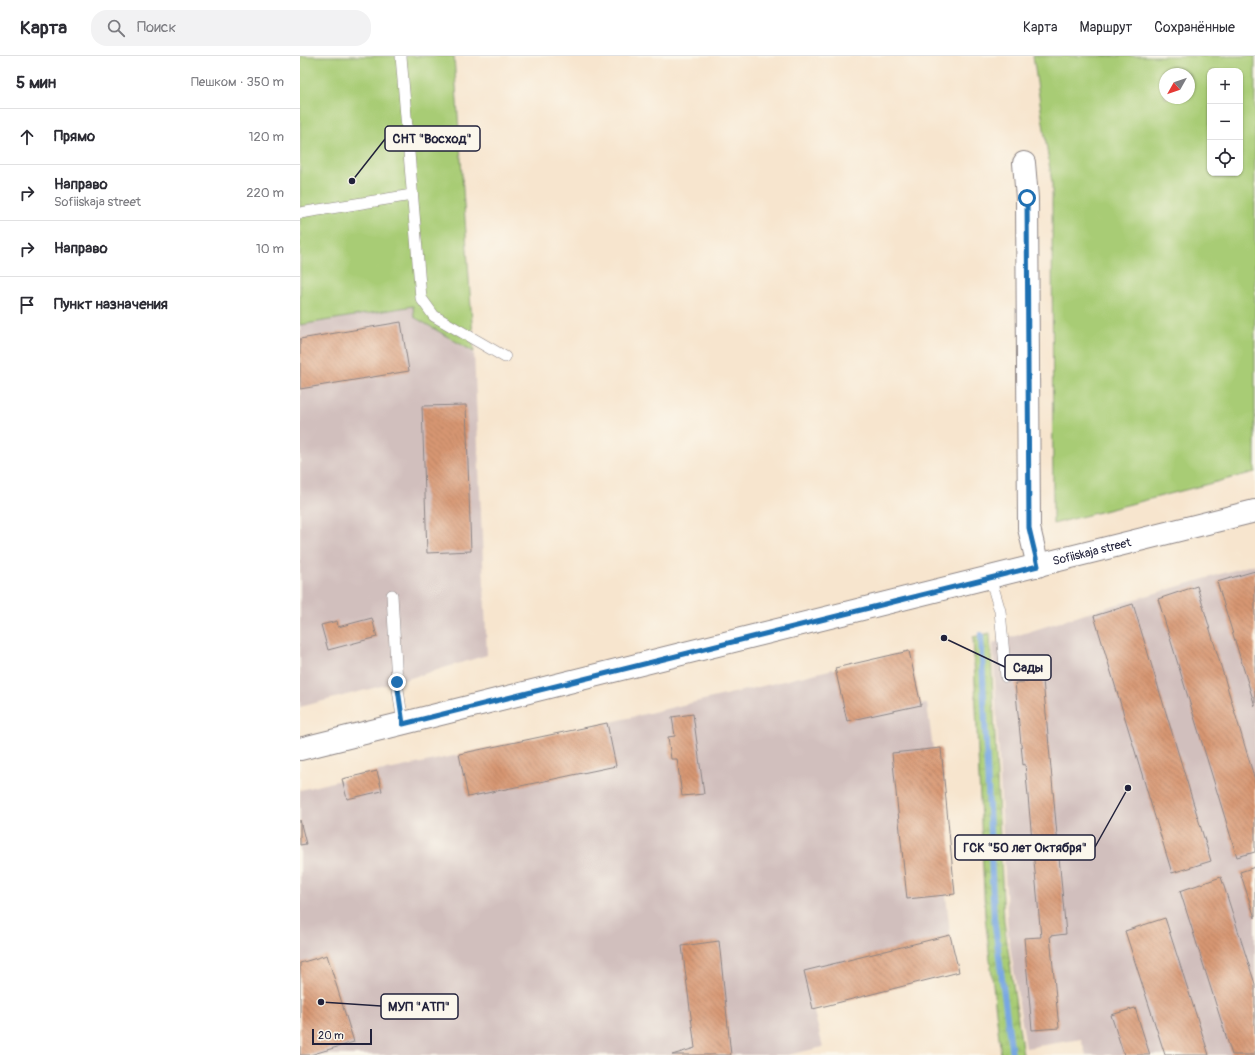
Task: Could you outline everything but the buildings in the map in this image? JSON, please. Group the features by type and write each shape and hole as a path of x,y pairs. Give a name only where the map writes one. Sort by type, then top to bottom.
{"main road":[{"path":"1024,163 1027,198 1029,528 1038,566"},
{"name":"Sofiiskaja street","path":"300,749 1255,511"}],"lane":[{"path":"401,56 421,298 434,316 506,356"},
{"path":"300,213 412,196"},
{"path":"990,578 1000,611 1006,677"},
{"path":"392,595 397,682 403,724"}],"shaded area":[{"path":"413,306 415,317 474,352 487,655 397,682 300,707 300,325"},
{"path":"1255,564 1255,1055 1086,1055 1081,1039 1026,1048 1008,933 993,643 1098,610"},
{"path":"909,651 921,704 927,704 933,749 941,748 955,894 946,895 950,935 959,972 813,1008 823,1047 788,1055 300,1055 300,790 377,771 393,769 607,723"}],"green space":[{"path":"300,56 454,56 474,352 414,317 413,306 300,325"},
{"path":"1033,56 1255,56 1255,472 1053,524 1052,183"},
{"path":"990,633 1004,921 1023,1055 1001,1055 985,916 973,637"}],"waterway":[{"path":"981,635 994,918 1012,1055"}],"place":[{"name":"СНТ \"Восход\"","path":"352,181"},
{"name":"Сады","path":"944,638"},
{"name":"ГСК \"50 лет Октября\"","path":"1128,788"},
{"name":"МУП \"АТП\"","path":"321,1002"}],"route":[{"path":"397,682 403,724 1038,566 1029,528 1027,198"}]}
